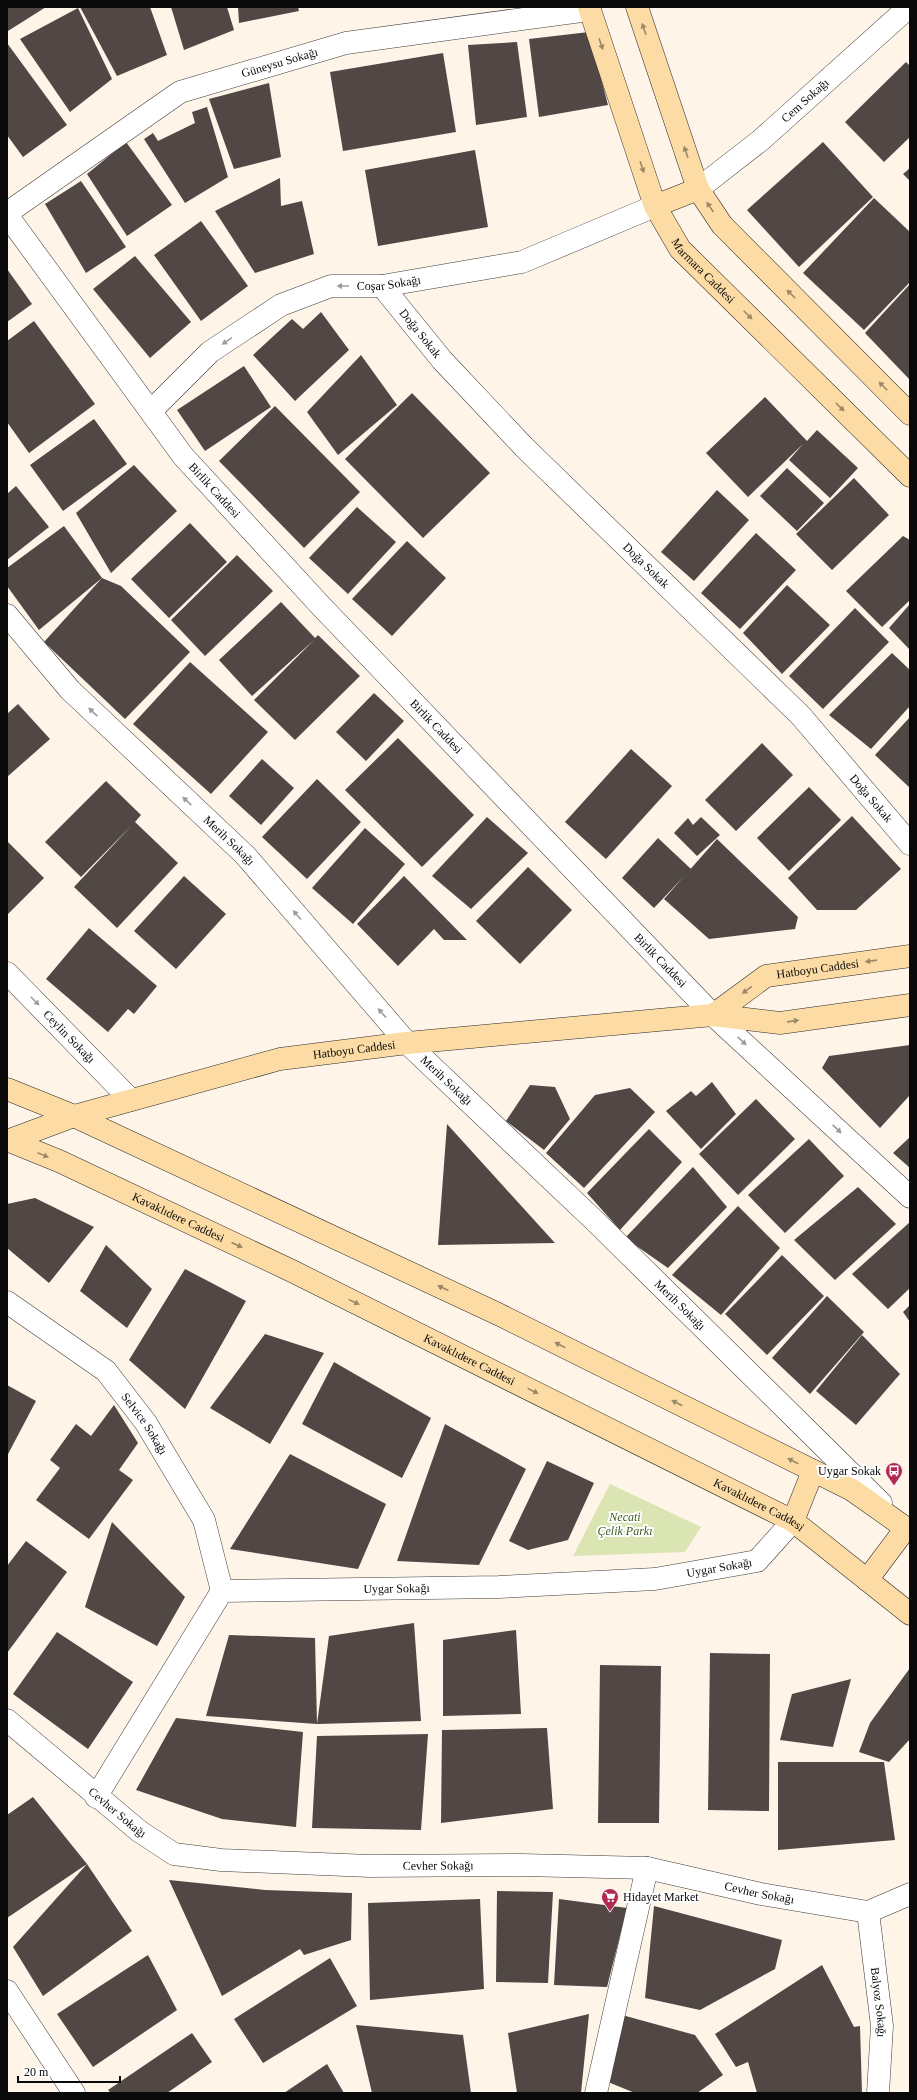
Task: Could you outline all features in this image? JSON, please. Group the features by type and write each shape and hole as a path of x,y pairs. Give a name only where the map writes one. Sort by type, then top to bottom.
{"street":[{"path":"637,7 698,189 722,225 910,414"},
{"name":"Cem Sokağı","path":"698,189 761,140 909,7"},
{"name":"Marmara Caddesi","path":"589,8 655,206 680,249 910,476"},
{"name":"Güneysu Sokağı","path":"7,214 180,92 346,43 589,8"},
{"path":"655,206 698,189"},
{"name":"Coşar Sokağı","path":"151,411 210,352 281,305 331,286 382,286 522,262 655,206"},
{"name":"Birlik Caddesi","path":"7,214 183,456 321,606 713,1015 910,1197"},
{"name":"Doğa Sokak","path":"382,286 442,360 524,447 801,716 910,844"},
{"name":"Merih Sokağı","path":"7,615 70,690 245,855 407,1043 596,1222 908,1530"},
{"name":"Hatboyu Caddesi","path":"713,1015 766,976 910,956"},
{"name":"Ceylin Sokağı","path":"7,973 131,1100"},
{"name":"Hatboyu Caddesi","path":"7,1140 74,1116 280,1059 407,1043 713,1015 780,1023 910,1005"},
{"path":"7,1088 74,1116 498,1314 852,1490 908,1530 867,1580"},
{"name":"Kavaklıdere Caddesi","path":"7,1140 59,1161 292,1271 793,1522 910,1614"},
{"name":"Selvice Sokağı","path":"7,1302 106,1371 146,1423 204,1520 222,1591"},
{"path":"793,1522 813,1471"},
{"name":"Uygar Sokağı","path":"222,1591 498,1588 655,1579 757,1561 793,1522"},
{"path":"96,1797 222,1591"},
{"name":"Cevher Sokağı","path":"7,1720 96,1797 139,1831 174,1854 221,1860 370,1866 522,1865 647,1868 761,1894 868,1912"},
{"path":"596,2093 647,1868"},
{"path":"868,1912 910,1894"},
{"name":"Balyoz Sokağı","path":"868,1912 882,2026 878,2093"},
{"path":"7,1991 74,2093"}],"green space":[{"name":"Necati Çelik Parkı","path":"610,1484 701,1527 685,1552 573,1556"}],"building":[{"path":"7,7 46,7 8,31"},
{"path":"80,7 150,7 167,55 117,76"},
{"path":"171,7 227,7 234,30 184,50"},
{"path":"238,7 298,7 299,11 239,23"},
{"path":"78,8 112,79 70,112 20,39"},
{"path":"589,32 608,105 539,117 529,39"},
{"path":"517,42 527,117 476,125 468,45"},
{"path":"7,43 67,125 23,157 7,135"},
{"path":"443,53 456,132 343,151 330,72"},
{"path":"906,62 910,66 910,137 884,162 845,122"},
{"path":"269,83 281,157 234,169 209,99"},
{"path":"207,107 228,177 185,203 144,139 153,133 158,141 195,123 192,112"},
{"path":"126,142 172,205 127,236 87,174"},
{"path":"823,142 873,197 799,267 747,210"},
{"path":"475,150 488,227 378,246 365,170"},
{"path":"910,168 910,181 903,174"},
{"path":"280,178 281,206 302,201 314,254 255,273 215,211"},
{"path":"81,181 126,247 86,273 45,204"},
{"path":"874,198 910,232 910,282 864,330 803,273"},
{"path":"201,221 248,286 201,321 154,255"},
{"path":"135,256 191,322 150,358 93,289"},
{"path":"7,269 32,304 7,322"},
{"path":"910,284 910,380 865,333"},
{"path":"321,312 349,350 295,401 253,355 292,319 303,329"},
{"path":"34,321 95,404 29,453 7,422 7,341"},
{"path":"361,355 397,405 338,455 307,412"},
{"path":"244,366 271,407 205,451 177,410"},
{"path":"412,393 490,473 423,538 345,459"},
{"path":"765,397 807,441 817,430 858,468 830,498 789,460 803,444 748,497 706,453"},
{"path":"275,406 360,492 304,548 219,461"},
{"path":"94,419 127,464 63,511 30,465"},
{"path":"134,465 177,511 111,573 76,513"},
{"path":"787,468 824,503 797,531 760,496"},
{"path":"854,478 889,515 832,570 796,534"},
{"path":"16,486 49,527 7,560 7,494"},
{"path":"717,490 749,520 694,581 661,552"},
{"path":"357,507 396,542 348,594 309,558"},
{"path":"190,523 227,562 169,618 131,579"},
{"path":"64,526 102,578 39,630 7,586 7,568"},
{"path":"756,533 796,570 740,629 701,593"},
{"path":"903,536 910,540 910,600 882,627 846,591"},
{"path":"407,541 446,578 392,636 352,599"},
{"path":"237,555 273,591 205,656 171,620"},
{"path":"102,578 121,586 190,652 125,719 44,642"},
{"path":"787,585 830,625 782,674 743,633"},
{"path":"281,602 315,638 318,635 360,676 295,740 254,700 314,640 252,696 219,660"},
{"path":"910,604 910,650 889,628"},
{"path":"855,608 889,642 823,709 789,676"},
{"path":"892,653 910,670 910,706 871,749 829,715"},
{"path":"190,662 268,732 211,794 133,724"},
{"path":"374,693 404,721 366,761 336,732"},
{"path":"18,704 50,739 7,777 7,714"},
{"path":"910,717 910,788 875,755"},
{"path":"398,738 474,815 422,867 345,790"},
{"path":"762,743 793,775 736,831 705,800"},
{"path":"631,749 672,786 606,859 565,822"},
{"path":"262,759 294,788 261,825 229,796"},
{"path":"317,779 361,822 307,879 262,837"},
{"path":"106,781 141,815 135,822 178,863 117,928 74,887 132,825 81,877 45,842"},
{"path":"809,787 841,820 789,871 757,838"},
{"path":"852,816 901,869 856,910 817,910 788,878"},
{"path":"487,817 528,853 471,909 432,876"},
{"path":"701,817 720,835 697,856 674,833 688,818 693,825"},
{"path":"365,828 405,864 353,924 312,888"},
{"path":"658,838 691,869 654,908 622,878"},
{"path":"717,839 798,917 795,929 709,939 664,899"},
{"path":"7,841 44,878 7,915"},
{"path":"528,867 572,910 520,964 476,921"},
{"path":"184,876 226,914 176,969 134,931"},
{"path":"404,876 467,940 444,940 434,929 398,966 357,924"},
{"path":"89,928 157,986 134,1014 128,1009 108,1032 46,979"},
{"path":"910,1045 910,1095 880,1128 822,1068 829,1056"},
{"path":"712,1082 736,1114 701,1149 666,1111 691,1091 696,1096"},
{"path":"530,1085 555,1087 570,1119 544,1150 506,1121"},
{"path":"630,1088 655,1112 584,1188 546,1153 595,1095"},
{"path":"756,1099 795,1139 738,1195 699,1154"},
{"path":"447,1124 555,1243 438,1245"},
{"path":"649,1129 682,1162 620,1230 587,1193"},
{"path":"910,1137 910,1168 893,1153"},
{"path":"809,1139 844,1176 785,1233 748,1195"},
{"path":"693,1167 727,1207 668,1268 625,1238"},
{"path":"858,1187 896,1224 835,1280 794,1240"},
{"path":"35,1198 94,1227 49,1283 7,1248 7,1204"},
{"path":"738,1206 780,1248 721,1315 672,1275"},
{"path":"910,1222 910,1288 888,1309 852,1274"},
{"path":"106,1245 152,1289 127,1328 80,1291"},
{"path":"782,1255 824,1296 767,1355 725,1314"},
{"path":"185,1269 246,1301 185,1409 129,1360"},
{"path":"827,1296 864,1332 810,1394 772,1358"},
{"path":"910,1305 910,1322 903,1312"},
{"path":"265,1334 324,1353 270,1444 210,1408"},
{"path":"862,1335 900,1374 856,1425 816,1391"},
{"path":"334,1362 431,1418 402,1478 302,1424"},
{"path":"7,1385 36,1401 7,1456"},
{"path":"114,1405 138,1443 119,1470 133,1480 89,1539 36,1500 60,1468 50,1460 76,1424 91,1436"},
{"path":"445,1424 526,1469 479,1565 397,1561"},
{"path":"290,1454 386,1504 358,1569 230,1549"},
{"path":"547,1461 594,1483 568,1540 528,1550 509,1541"},
{"path":"112,1522 185,1597 157,1646 85,1607"},
{"path":"26,1541 67,1572 7,1653 7,1566"},
{"path":"414,1623 421,1721 317,1724 329,1636"},
{"path":"516,1630 521,1714 443,1716 443,1640"},
{"path":"57,1632 133,1682 88,1749 13,1694"},
{"path":"229,1635 315,1638 317,1724 206,1716"},
{"path":"710,1653 770,1654 769,1811 708,1810"},
{"path":"600,1665 661,1666 659,1823 598,1823"},
{"path":"910,1668 910,1739 889,1762 859,1752 870,1723"},
{"path":"851,1679 833,1747 780,1740 792,1694"},
{"path":"176,1718 303,1732 296,1827 222,1819 136,1790"},
{"path":"547,1728 553,1809 441,1823 442,1730"},
{"path":"428,1734 421,1830 312,1828 317,1736"},
{"path":"778,1762 884,1762 895,1840 778,1850"},
{"path":"33,1797 87,1864 7,1918 7,1815"},
{"path":"87,1864 132,1931 43,1996 13,1947"},
{"path":"169,1880 265,1890 352,1893 351,1940 304,1955 300,1949 222,1996"},
{"path":"497,1891 553,1892 548,1983 496,1982"},
{"path":"480,1899 484,1989 370,2000 368,1903"},
{"path":"559,1899 627,1908 607,1987 554,1985"},
{"path":"654,1906 782,1940 775,1969 700,2010 645,1998"},
{"path":"148,1955 177,2010 93,2067 57,2014"},
{"path":"330,1958 357,2006 263,2063 234,2019"},
{"path":"822,1965 854,2027 860,2026 862,2093 757,2093 748,2062 736,2067 715,2034"},
{"path":"589,2014 581,2093 517,2093 508,2033"},
{"path":"622,2015 695,2035 723,2075 697,2093 635,2093 608,2082"},
{"path":"356,2025 463,2035 471,2093 372,2093"},
{"path":"192,2033 212,2062 167,2093 111,2093 108,2090"},
{"path":"327,2064 344,2093 284,2093"}],"place":[{"name":"Uygar Sokak","path":"894,1486"},
{"name":"Hidayet Market","path":"610,1912"}]}
